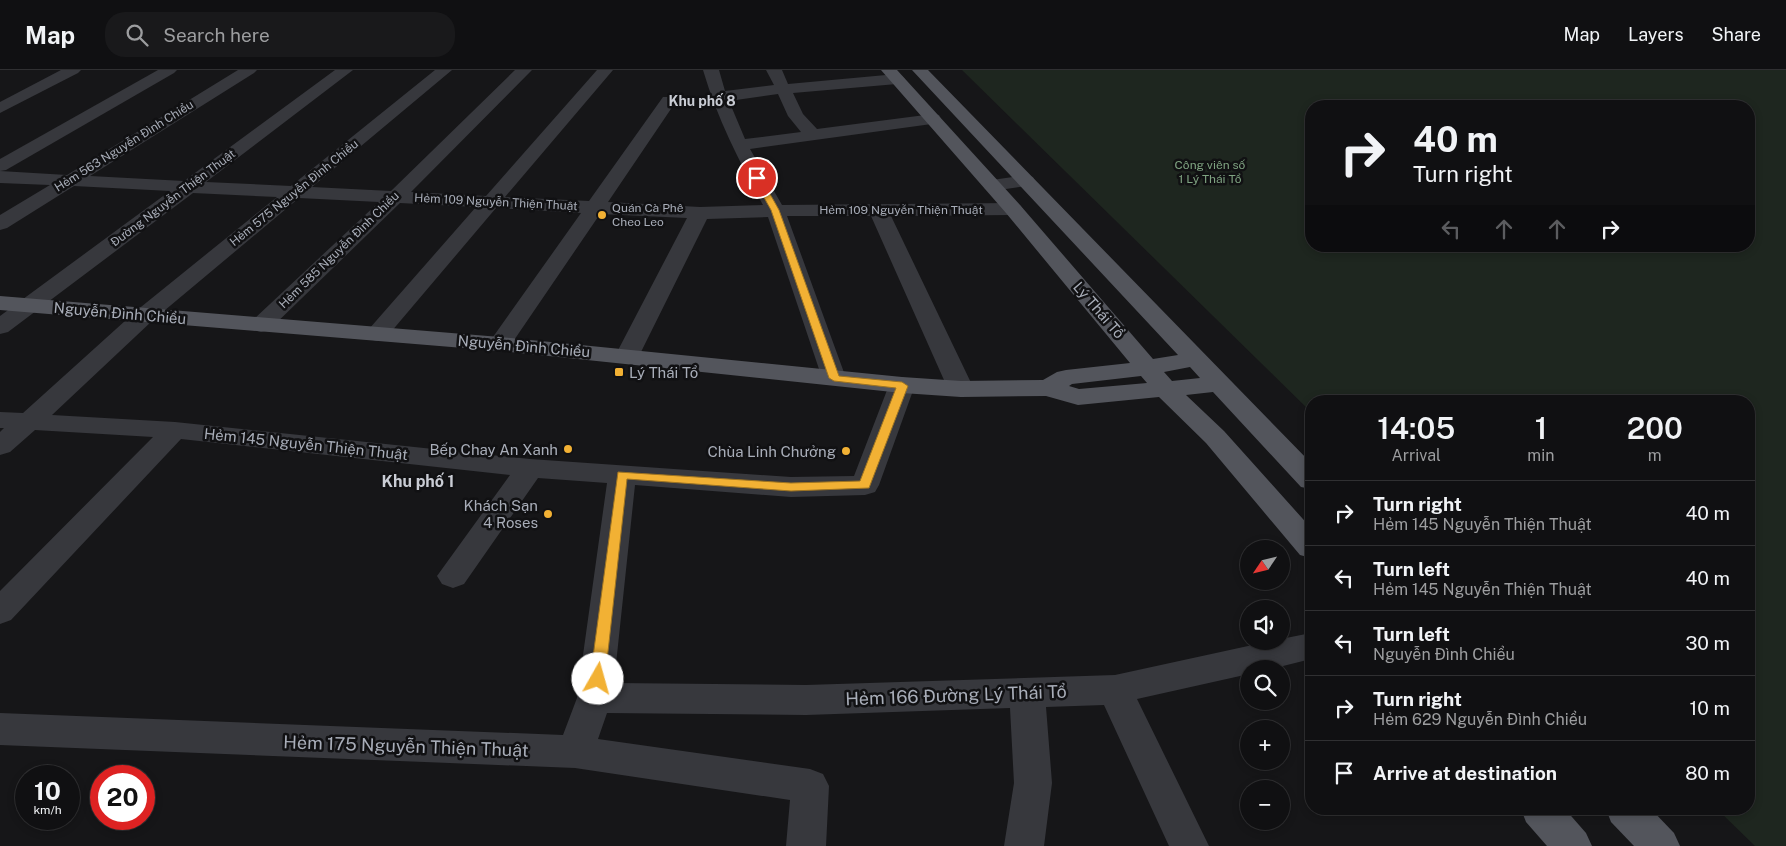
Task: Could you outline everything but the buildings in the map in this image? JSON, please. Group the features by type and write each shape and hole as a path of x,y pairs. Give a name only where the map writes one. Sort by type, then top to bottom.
{"main road":[{"path":"920,70 1305,474"},
{"name":"Lý Thái Tổ","path":"893,75 1013,209 1166,390 1215,437 1305,540"},
{"name":"Nguyễn Đình Chiểu","path":"0,303 500,344 902,386 961,389 1048,388 1078,396 1219,384"},
{"name":"Nguyễn Đình Chiểu","path":"1048,388 1066,377 1119,372 1196,359"},
{"path":"1545,815 1572,846"},
{"path":"1631,815 1660,846"}],"street":[{"path":"0,108 73,70"},
{"path":"0,166 169,70"},
{"name":"Hẻm 563 Nguyễn Ðình Chiểu","path":"0,224 249,70"},
{"name":"Đường Nguyễn Thiện Thuật","path":"0,327 345,70"},
{"name":"Hẻm 575 Nguyễn Ðình Chiểu","path":"0,446 30,421 144,316 444,70"},
{"name":"Hẻm 585 Nguyễn Ðình Chiểu","path":"261,325 395,198 524,70"},
{"path":"377,334 605,70"},
{"path":"711,70 720,98 740,145 775,210 834,378"},
{"path":"774,70 796,116 814,136"},
{"path":"720,98 893,75"},
{"path":"500,344 597,207 669,100"},
{"path":"740,145 933,119"},
{"name":"Hẻm 109 Nguyễn Thiện Thuật","path":"0,177 597,207 700,214 775,210 938,211 1013,209"},
{"path":"992,186 1026,181"},
{"path":"878,210 961,389"},
{"path":"627,356 700,214"},
{"name":"Hẻm 145 Nguyễn Thiện Thuật","path":"0,420 175,430 530,468 791,487 865,485 902,386"},
{"path":"0,611 175,430"},
{"path":"454,576 530,468"},
{"path":"575,752 595,698 622,474"},
{"name":"Hẻm 166 Đường Lý Thái Tổ","path":"595,698 806,700 1115,690 1305,647"},
{"path":"1115,690 1189,846"},
{"path":"1024,846 1033,783 1027,692"},
{"name":"Hẻm 175 Nguyễn Thiện Thuật","path":"0,729 575,752 810,786 806,846"}],"green space":[{"name":"Công viên số 1 Lý Thái Tổ","path":"962,70 1786,70 1786,846 1755,846 1723,815 1755,815 1755,395 1305,395 1305,406"}],"place":[{"name":"Quán Cà Phê Cheo Leo","path":"602,215"},
{"name":"Lý Thái Tổ","path":"619,372"},
{"name":"Bếp Chay An Xanh","path":"568,449"},
{"name":"Chùa Linh Chưởng","path":"846,451"},
{"name":"Khách Sạn 4 Roses","path":"548,514"}],"district":[{"name":"Khu phố 8","path":"702,101"},
{"name":"Khu phố 1","path":"418,481"}],"route":[{"path":"598,679 622,474 791,487 865,485 902,386 834,378 775,210 757,178"}]}
